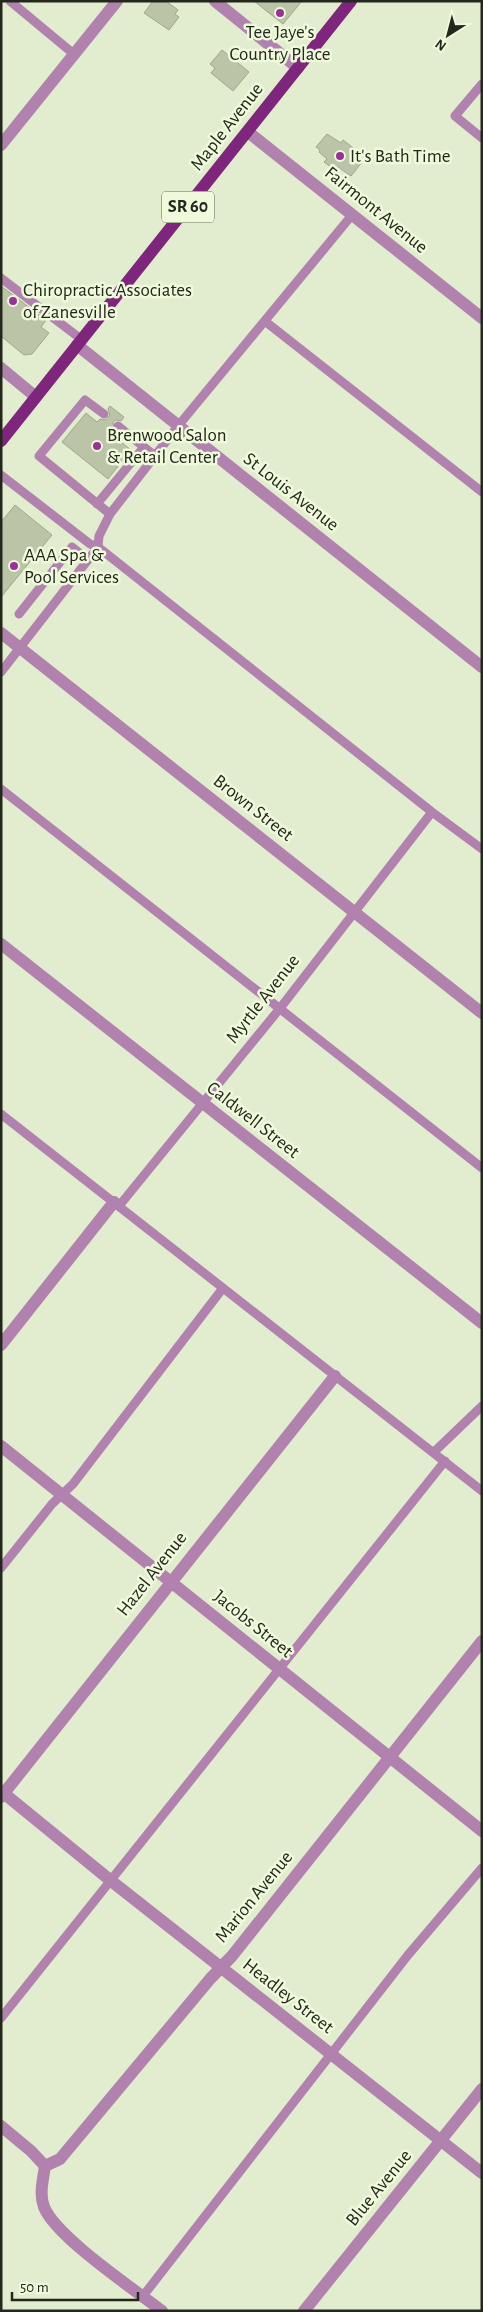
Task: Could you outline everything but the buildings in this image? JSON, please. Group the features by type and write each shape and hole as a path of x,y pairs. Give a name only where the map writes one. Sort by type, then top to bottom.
{"main road":[{"name":"Maple Avenue","path":"1,440 351,1"}],"street":[{"path":"1,145 117,1"},
{"path":"219,2 298,68"},
{"name":"Fairmont Avenue","path":"248,132 482,318"},
{"name":"St Louis Avenue","path":"79,342 178,426 482,667"},
{"path":"1,368 36,397"},
{"name":"Brown Street","path":"1,633 482,1013"},
{"name":"Caldwell Street","path":"1,944 482,1323"},
{"name":"Myrtle Avenue","path":"1,1345 116,1204"},
{"name":"Hazel Avenue","path":"2,1794 335,1376"},
{"name":"Jacobs Street","path":"1,1446 482,1831"},
{"name":"Marion Avenue","path":"44,2166 60,2159 220,1967 232,1956 391,1758 482,1640"},
{"name":"Headley Street","path":"2,1794 220,1967 442,2139 482,2173"},
{"name":"Blue Avenue","path":"304,2311 482,2089"},
{"path":"1,2126 25,2146 44,2166 41,2194 43,2206 50,2219 64,2234 162,2311"}],"lane":[{"path":"10,1 75,55"},
{"path":"482,84 455,116 482,138"},
{"path":"1,672 98,547 99,536 110,514 178,426 266,322 352,215"},
{"path":"1,278 79,342"},
{"path":"266,322 482,492"},
{"path":"104,414 85,400 39,456 110,514"},
{"path":"118,426 155,456"},
{"path":"97,504 144,447"},
{"path":"1,475 90,544 98,547 432,812 482,848"},
{"path":"20,614 72,547 88,560"},
{"path":"1,789 281,1007 482,1168"},
{"name":"Myrtle Avenue","path":"116,1204 202,1104 281,1007 432,812"},
{"path":"2,1116 482,1491"},
{"path":"1,1568 62,1494 73,1484 223,1288"},
{"path":"434,1452 482,1406"},
{"path":"1,2018 445,1462"},
{"path":"142,2296 408,1955 482,1868"}],"place":[{"name":"Tee Jaye's Country Place","path":"280,13"},
{"name":"It's Bath Time","path":"340,156"},
{"name":"Chiropractic Associates of Zanesville","path":"13,301"},
{"name":"Brenwood Salon & Retail Center","path":"97,446"},
{"name":"AAA Spa & Pool Services","path":"14,566"}]}
